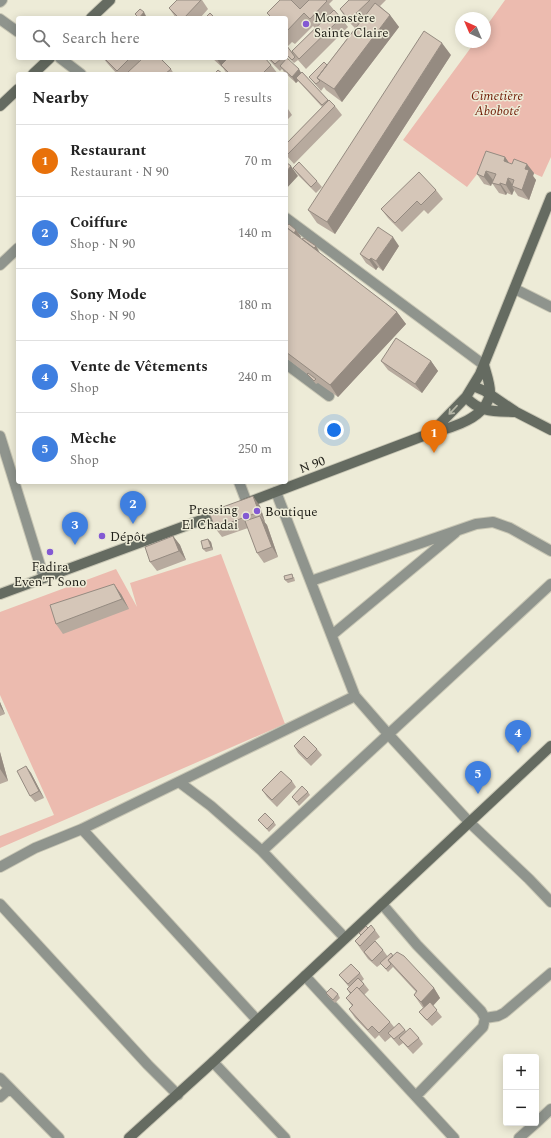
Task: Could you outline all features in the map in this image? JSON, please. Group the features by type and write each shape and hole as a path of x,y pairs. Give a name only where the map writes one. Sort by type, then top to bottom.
{"street":[{"path":"93,16 110,0"},
{"path":"0,19 16,31"},
{"path":"35,72 48,60"},
{"path":"63,60 78,72"},
{"path":"0,106 16,90"},
{"name":"N 90","path":"431,433 466,397 484,365 551,198"},
{"path":"288,219 484,365 490,387 490,394"},
{"path":"0,265 16,250"},
{"path":"515,289 551,307"},
{"path":"288,365 329,396"},
{"path":"473,386 481,388 516,412 551,430"},
{"name":"N 90","path":"0,594 431,433 462,423 473,417 481,409 487,402 490,394"},
{"path":"466,397 471,403 481,409 516,412"},
{"path":"0,436 14,462"},
{"path":"20,484 44,578"},
{"path":"240,484 247,503"},
{"path":"276,492 355,696 470,823 551,902"},
{"path":"311,581 476,524 493,522 510,528 551,552"},
{"path":"332,635 460,529"},
{"path":"262,851 551,584"},
{"path":"0,867 35,848 82,829 355,696"},
{"path":"129,1138 178,1095 551,746"},
{"path":"179,782 211,806 262,851 345,938"},
{"path":"82,829 257,1020"},
{"path":"0,904 148,1065 178,1095"},
{"path":"382,904 417,945 481,1011 485,1018 484,1027 416,1096"},
{"path":"485,1018 498,1016 504,1013 551,973"},
{"path":"305,976 454,1138"},
{"path":"213,1062 285,1138"},
{"path":"0,1078 59,1138"},
{"path":"0,1097 10,1088"},
{"path":"539,1120 551,1109"},
{"path":"519,1138 533,1126"}],"green space":[{"name":"Cimetière Aboboté","path":"505,0 551,0 551,157 542,177 492,155 467,187 403,140 471,48 491,48 491,20"},
{"path":"221,554 285,724 0,848 0,836 54,815 0,695 0,612 116,569 137,607 130,583"}],"building":[{"path":"177,0 201,0 186,16 177,16 169,8"},
{"path":"280,0 291,0 300,9 309,0 327,1 310,19 304,13 288,30 288,16 270,16 267,13"},
{"path":"349,0 370,0 349,20 340,9"},
{"path":"375,3 390,15 334,89 317,78"},
{"path":"140,9 144,12 141,16 137,16 135,14"},
{"path":"334,10 341,18 299,59 292,51"},
{"path":"424,31 442,43 327,222 308,210"},
{"path":"288,47 295,57 292,60 288,56"},
{"path":"288,59 299,69 292,77 280,66"},
{"path":"106,60 128,60 117,71"},
{"path":"141,60 162,60 171,69 167,72 128,72"},
{"path":"226,60 267,60 271,65 264,72 228,72 221,65"},
{"path":"271,60 280,60 275,64"},
{"path":"324,62 327,65 317,78 320,81 316,84 309,77"},
{"path":"302,72 328,100 322,105 296,78"},
{"path":"329,100 335,106 288,154 288,142"},
{"path":"486,151 505,157 504,161 512,164 514,159 527,164 525,169 529,170 522,190 512,186 514,180 508,178 506,185 500,183 500,185 492,183 496,174 486,171 484,177 477,174"},
{"path":"299,162 317,181 311,187 293,168"},
{"path":"419,172 436,190 421,205 417,201 395,223 381,209"},
{"path":"289,224 296,230 294,233 288,228"},
{"path":"378,227 393,237 376,261 371,258 369,260 360,254"},
{"path":"288,229 397,312 330,385 288,354"},
{"path":"304,238 316,246 314,248 302,239"},
{"path":"396,338 431,361 415,384 381,361"},
{"path":"308,373 316,379 314,381 307,374"},
{"path":"253,496 259,512 215,528 209,512"},
{"path":"260,516 272,547 257,553 245,521"},
{"path":"173,536 179,551 150,562 145,547"},
{"path":"208,539 211,547 203,549 201,541"},
{"path":"292,574 293,578 285,580 284,576"},
{"path":"114,584 122,599 56,624 50,605"},
{"path":"304,736 317,749 307,759 294,746"},
{"path":"26,766 39,791 30,796 17,771"},
{"path":"281,771 292,781 272,800 262,790"},
{"path":"302,786 308,792 297,802 292,797"},
{"path":"265,813 274,822 267,829 258,820"},
{"path":"371,925 375,930 360,946 355,941"},
{"path":"366,926 368,928 361,935 359,933"},
{"path":"375,941 383,950 372,961 364,952"},
{"path":"397,952 404,956 434,988 421,1002 414,995 417,991 388,960"},
{"path":"391,953 393,956 388,960 391,964 386,969 380,963"},
{"path":"351,964 360,973 348,984 339,975"},
{"path":"358,978 364,984 359,989 357,987 351,993 347,989"},
{"path":"357,987 390,1022 379,1033 372,1026 368,1030 349,1009 353,1005 346,998"},
{"path":"331,988 338,994 333,1000 326,993"},
{"path":"430,1002 437,1010 427,1020 419,1012"},
{"path":"399,1023 405,1030 394,1039 388,1033"},
{"path":"410,1028 419,1038 408,1047 399,1038"}],"place":[{"name":"Monastère Sainte Claire","path":"306,24"},
{"name":"Restaurant","path":"434,453"},
{"name":"Boutique","path":"257,511"},
{"name":"Pressing El Chadai","path":"246,516"},
{"name":"Coiffure","path":"133,524"},
{"name":"Dépôt","path":"102,536"},
{"name":"Sony Mode","path":"75,545"},
{"name":"Fadira Even'T Sono","path":"50,552"},
{"name":"Vente de Vêtements","path":"518,753"},
{"name":"Mèche","path":"478,794"}]}
